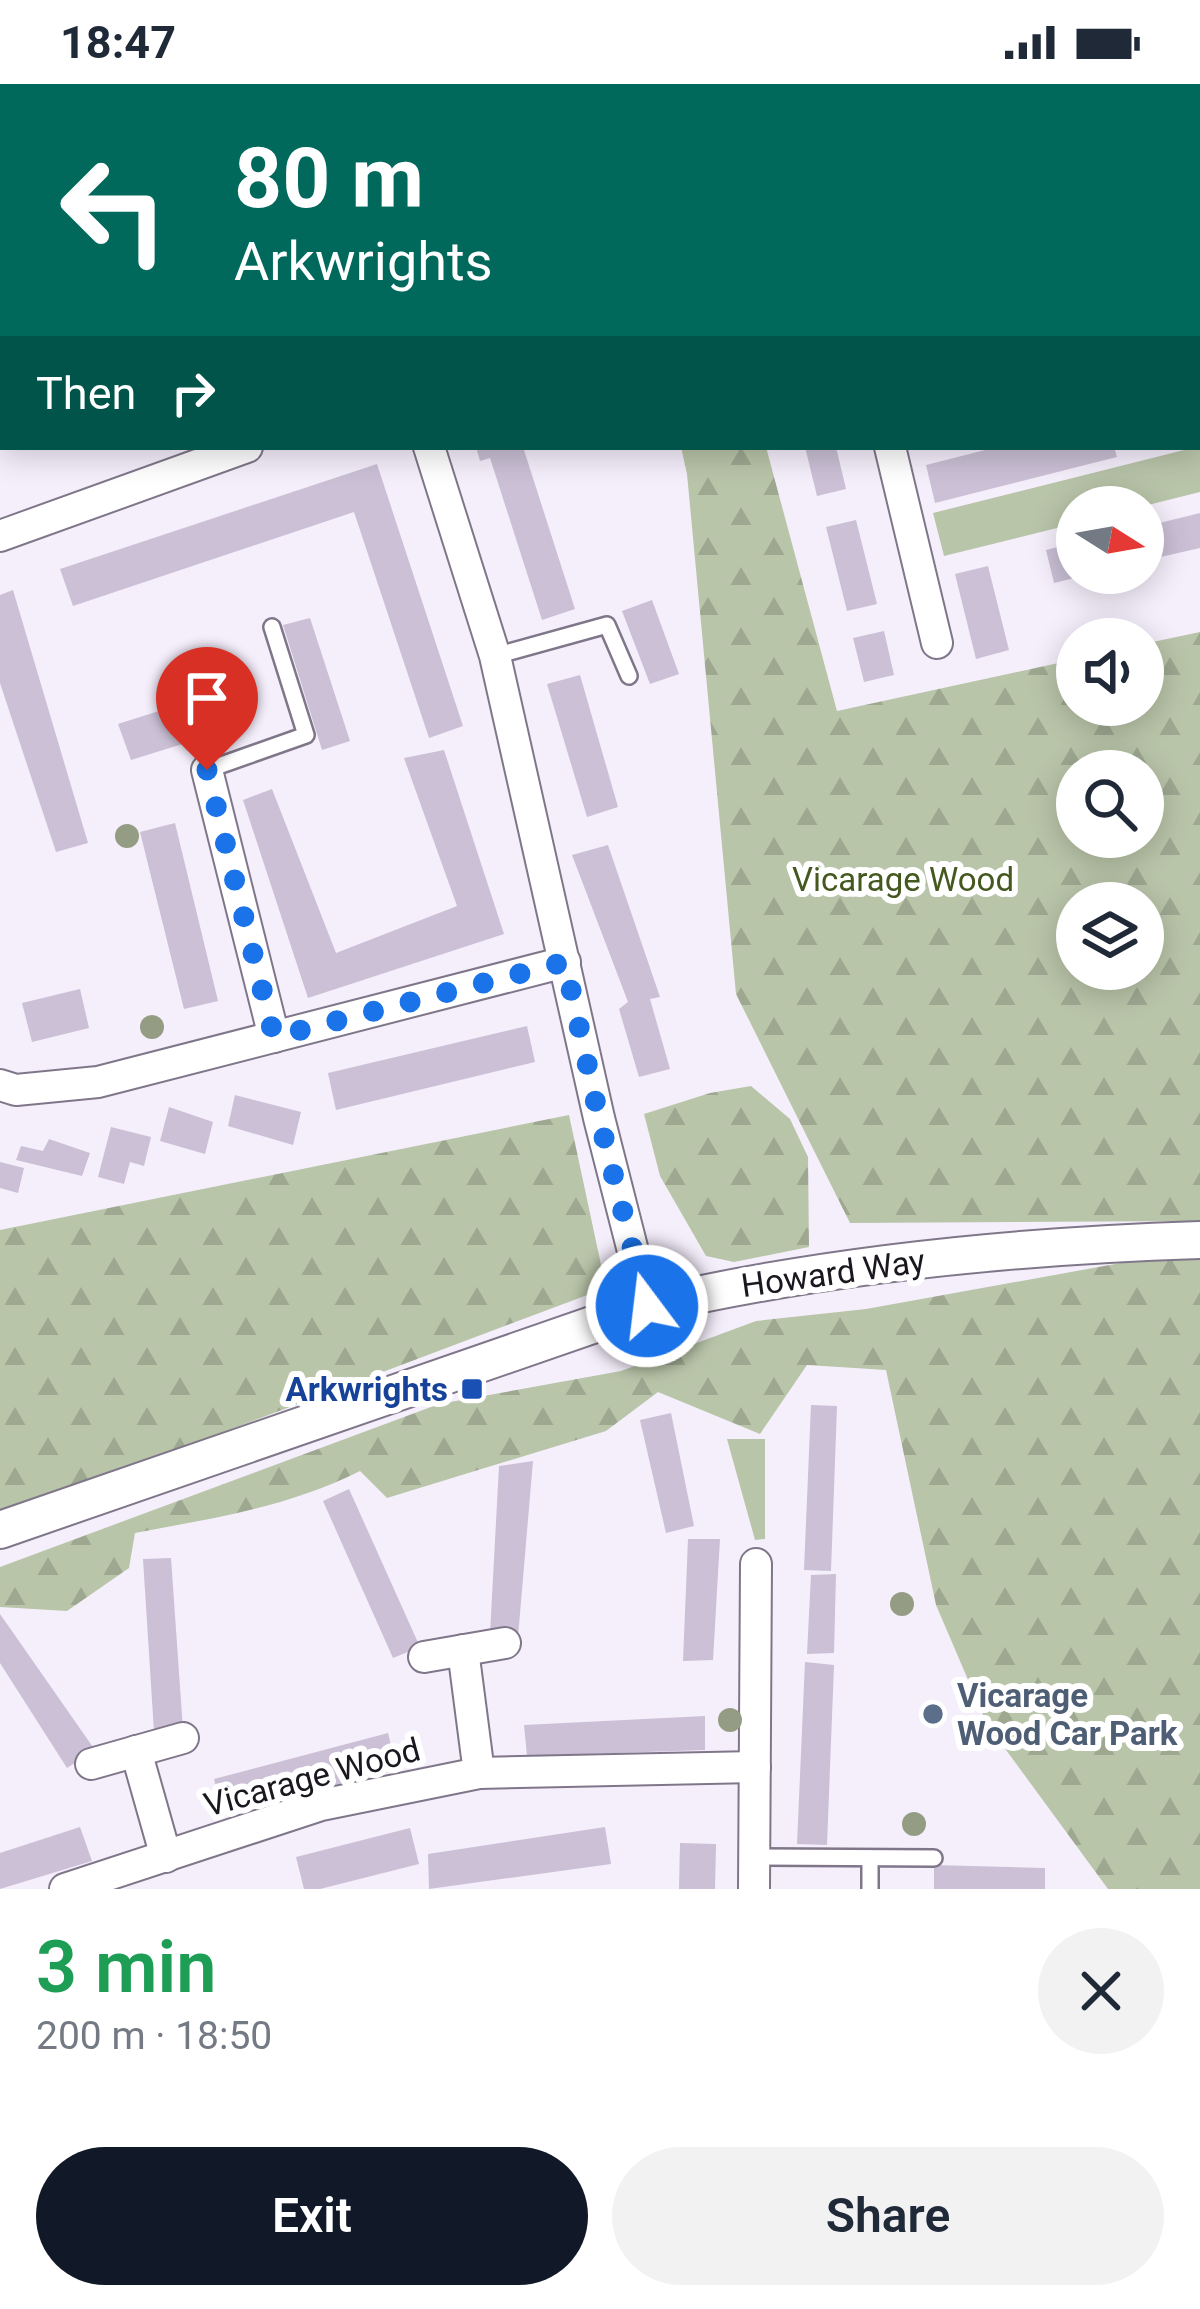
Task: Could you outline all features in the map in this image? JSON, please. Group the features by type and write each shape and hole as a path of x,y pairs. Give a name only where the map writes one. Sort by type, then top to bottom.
{"street":[{"path":"1200,324 1200,335"},
{"path":"0,536 195,455 228,450"},
{"path":"430,450 495,656 599,1118 647,1306"},
{"path":"891,450 937,643"},
{"path":"207,770 274,1037"},
{"path":"0,1085 16,1090 98,1082 565,962"},
{"name":"Howard Way","path":"0,1530 647,1306 715,1290 879,1264 1090,1244 1200,1240"},
{"path":"754,1889 755,1564"},
{"path":"424,1657 505,1643"},
{"path":"464,1650 478,1773"},
{"path":"91,1764 183,1738"},
{"path":"136,1751 166,1857"},
{"name":"Vicarage Wood","path":"65,1889 321,1805 478,1773 754,1767"}],"lane":[{"path":"495,656 607,625 629,676"},
{"path":"207,770 306,735 272,628"},
{"path":"754,1857 934,1858"},
{"path":"870,1858 870,1889"}],"green space":[{"name":"Vicarage Wood","path":"682,450 767,450 837,711 1056,664 1056,726 1164,726 1164,640 1200,632 1200,1221 850,1223 736,994"},
{"path":"1184,450 1200,450 1200,492 1164,501 1164,486 1056,486 1056,528 944,556 933,513"},
{"path":"751,1086 790,1119 808,1157 809,1247 734,1262 706,1256 660,1176 644,1114 710,1093"},
{"path":"569,1115 606,1288 0,1516 0,1230"},
{"path":"1176,1253 1200,1253 1200,1889 1108,1889 987,1724 936,1605 886,1370 807,1365 760,1434 658,1392 606,1431 387,1498 360,1471 278,1502 135,1533 129,1568 67,1611 0,1607 0,1567 439,1404 621,1371 756,1321 866,1309"},
{"path":"727,1439 765,1439 765,1539 755,1540"}],"building":[{"path":"477,450 524,450 575,609 542,620 490,458 480,461"},
{"path":"806,450 837,450 846,489 817,496"},
{"path":"985,450 1115,450 1117,457 935,503 926,465"},
{"path":"377,464 463,726 429,738 354,512 73,606 60,569"},
{"path":"1200,513 1200,548 1164,556 1164,522"},
{"path":"856,520 877,604 847,611 826,527"},
{"path":"1056,547 1056,583 1054,583 1046,550"},
{"path":"988,566 1009,650 976,659 955,574"},
{"path":"13,590 88,843 56,852 0,683 0,595"},
{"path":"652,600 679,674 650,684 622,611"},
{"path":"310,618 350,741 322,750 283,625"},
{"path":"884,631 894,675 864,682 853,638"},
{"path":"580,675 618,807 587,817 547,684"},
{"path":"225,690 237,727 131,760 118,724"},
{"path":"444,750 504,934 308,998 243,800 272,789 336,953 457,906 404,758"},
{"path":"175,823 218,1001 184,1009 140,832"},
{"path":"608,845 660,997 650,999 670,1069 639,1077 619,1009 628,1002 572,855"},
{"path":"80,989 89,1028 32,1042 22,1003"},
{"path":"527,1026 535,1062 336,1110 328,1073"},
{"path":"235,1095 301,1112 293,1145 228,1126"},
{"path":"169,1107 213,1122 205,1154 160,1141"},
{"path":"111,1127 151,1137 144,1166 130,1162 124,1184 98,1177"},
{"path":"49,1139 90,1153 82,1176 16,1160 21,1146 43,1151"},
{"path":"0,1162 24,1168 18,1193 0,1188"},
{"path":"811,1405 837,1406 831,1571 804,1570"},
{"path":"671,1413 694,1526 666,1533 640,1420"},
{"path":"533,1461 518,1637 490,1634 499,1466"},
{"path":"349,1489 420,1647 393,1658 323,1501"},
{"path":"688,1539 720,1539 713,1660 683,1661"},
{"path":"171,1558 183,1730 154,1732 143,1559"},
{"path":"836,1574 834,1653 807,1654 811,1575"},
{"path":"0,1614 95,1750 67,1768 0,1663"},
{"path":"805,1662 834,1665 827,1845 797,1844"},
{"path":"705,1716 705,1750 527,1756 524,1725"},
{"path":"388,1733 397,1770 222,1812 214,1779"},
{"path":"80,1827 92,1861 0,1889 0,1853"},
{"path":"605,1827 611,1864 429,1889 428,1854"},
{"path":"410,1828 419,1864 304,1889 296,1857"},
{"path":"680,1843 716,1844 715,1889 679,1889"},
{"path":"934,1865 1045,1868 1045,1889 934,1889"}],"place":[{"name":"Arkwrights","path":"472,1389"},
{"name":"Vicarage Wood Car Park","path":"933,1714"}],"route":[{"path":"207,770 274,1037 565,962 647,1306"}]}
